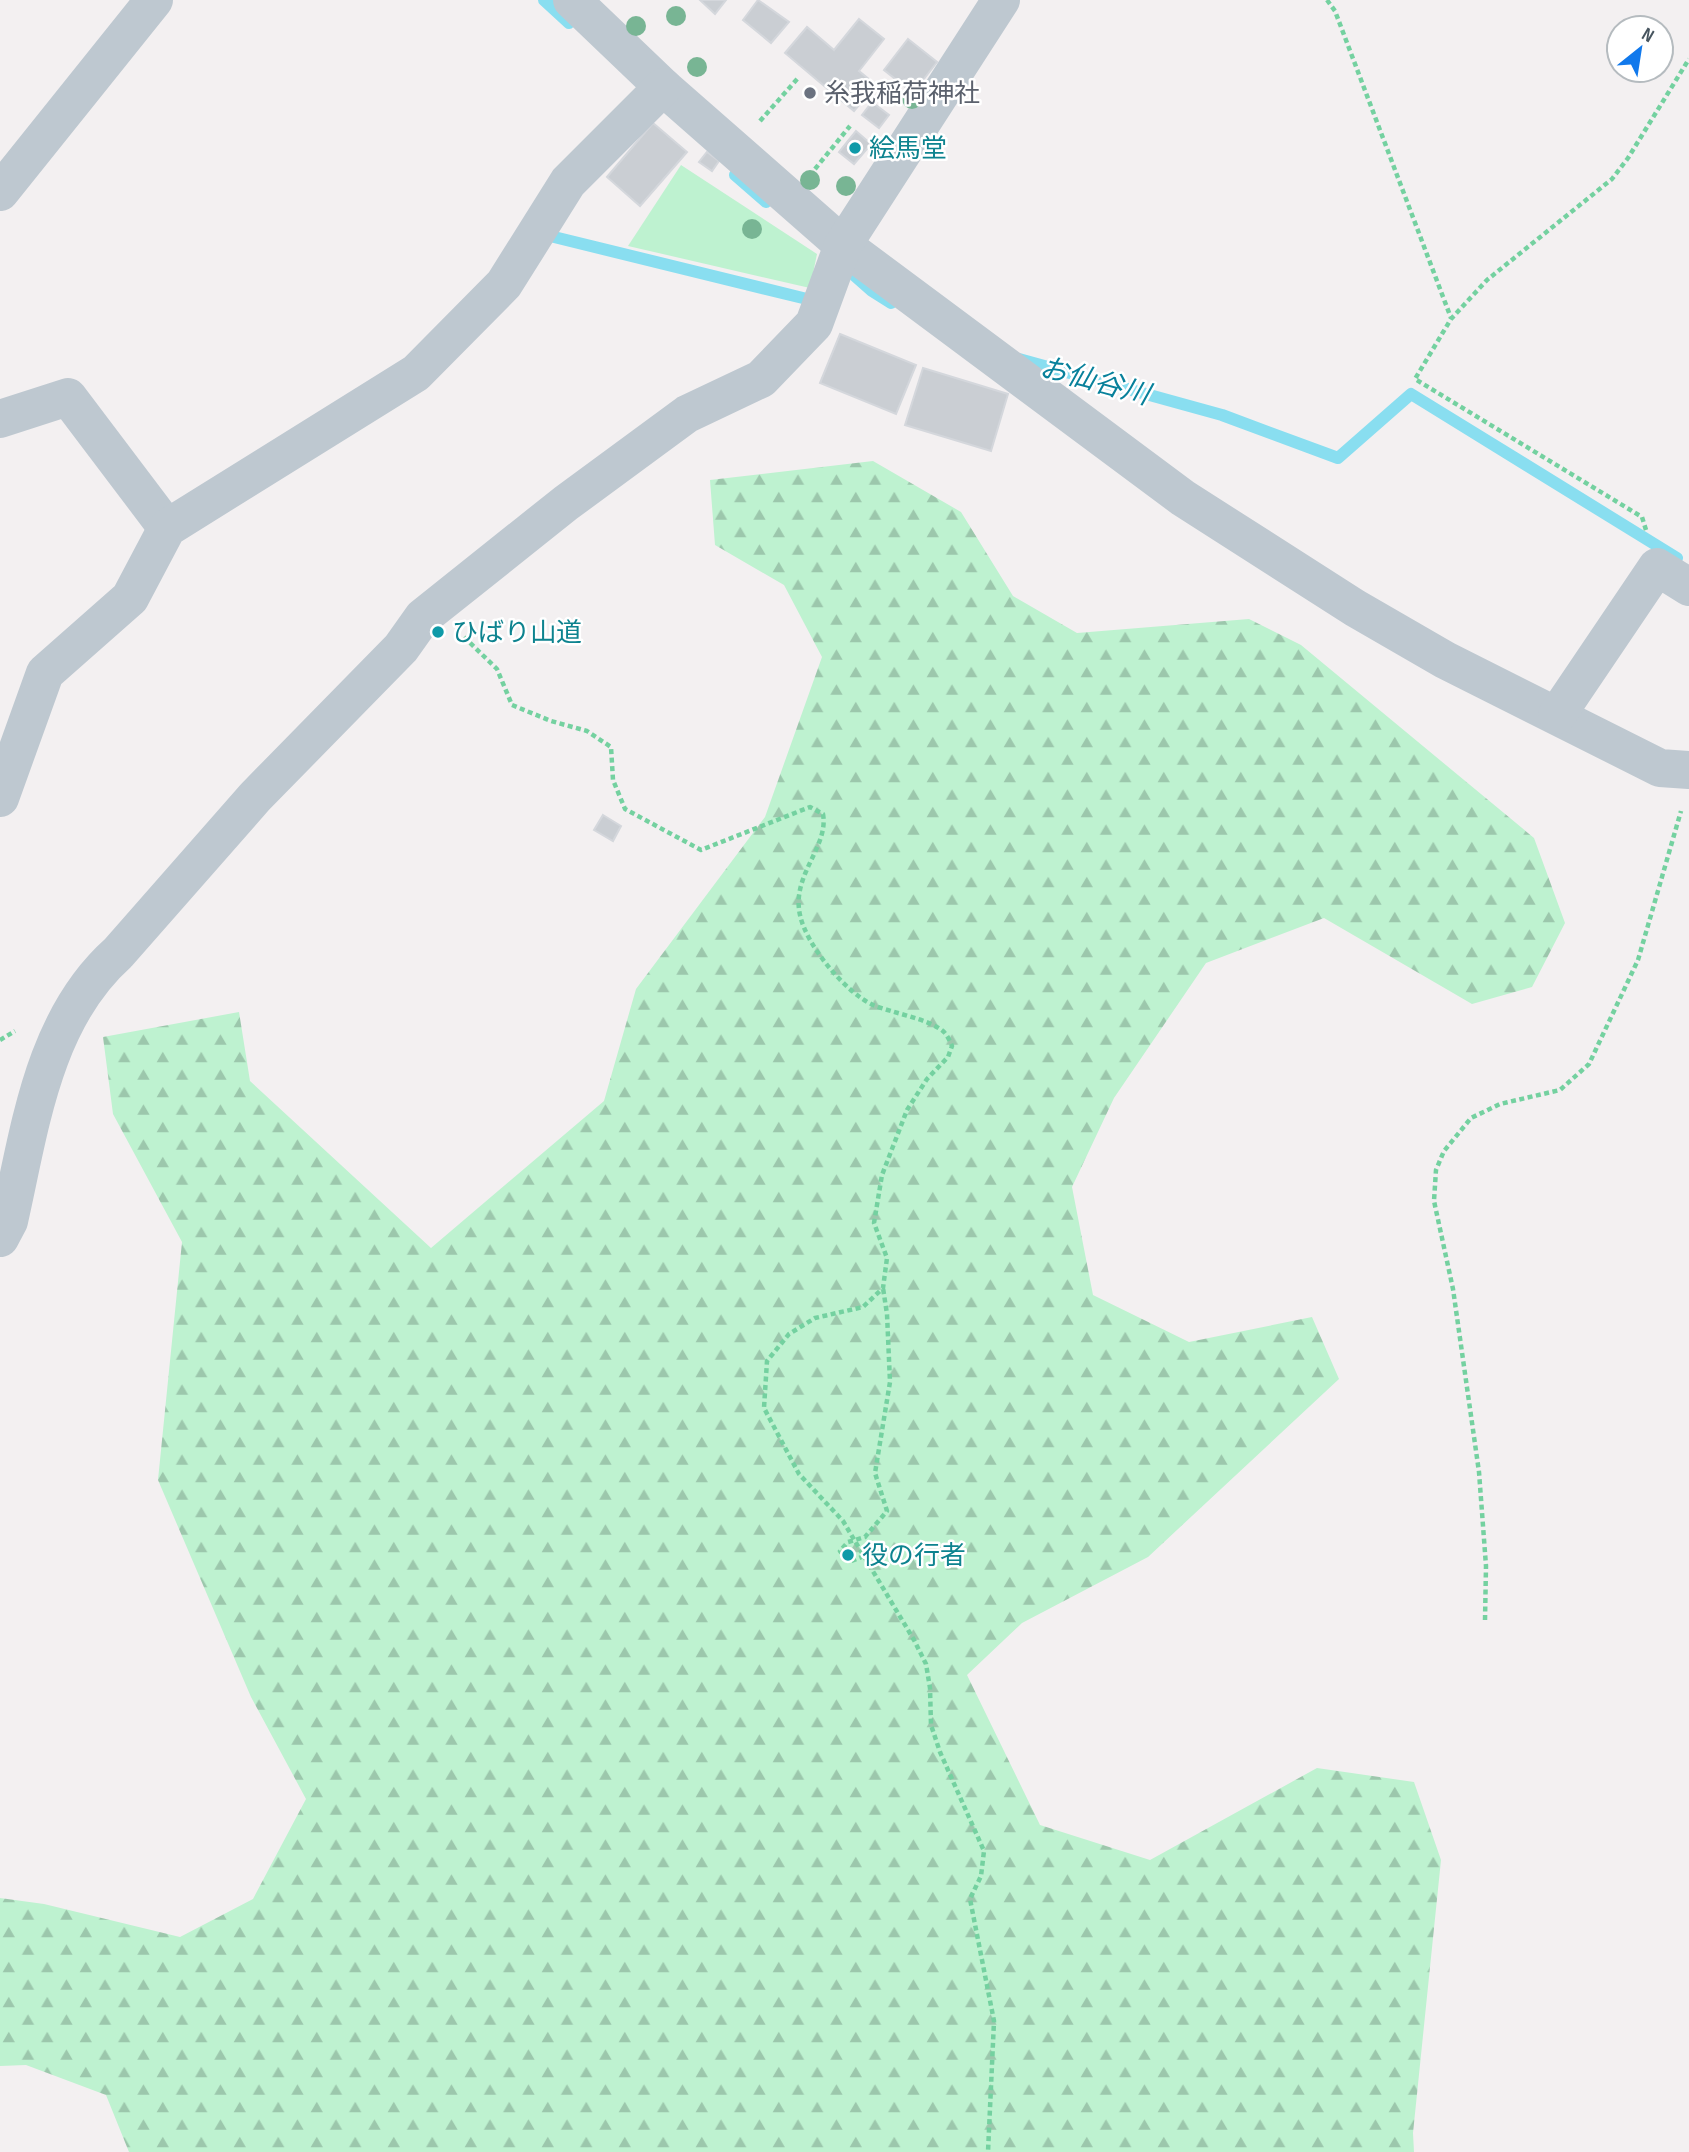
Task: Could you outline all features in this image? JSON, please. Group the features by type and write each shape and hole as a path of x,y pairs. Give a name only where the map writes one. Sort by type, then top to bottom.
{"street":[{"path":"0,192 154,0"},
{"path":"572,0 663,87 843,245 1183,498 1355,608 1445,660 1660,768 1681,769"},
{"path":"0,1238 9,1221 42,1076 70,1014 100,969 118,953 255,797 401,648 423,617 566,503 687,414 761,379 814,324 843,245 1001,0"},
{"path":"0,798 45,673 130,598 167,528 416,373 504,284 568,182 663,87"},
{"path":"0,419 68,397 167,528"},
{"path":"1557,715 1657,567 1689,587"}],"path":[{"path":"1327,0 1335,12 1451,318"},
{"path":"1657,567 1642,517 1415,379 1451,318 1487,280 1612,179 1628,158 1689,59"},
{"path":"769,130 758,123 799,77"},
{"path":"806,162 815,170 850,126"},
{"path":"456,630 497,668 512,705 551,721 586,731 611,747 612,780 625,809 701,850 810,807 823,814 826,827 799,886 799,914 806,937 848,986 870,1004 943,1031 952,1045 948,1057 927,1079 907,1110 881,1175 874,1223 887,1258 883,1288 890,1382 875,1474 887,1511 871,1532 848,1542 840,1551 849,1562 864,1556"},
{"path":"1485,1620 1486,1566 1479,1472 1453,1289 1434,1201 1436,1170 1444,1151 1471,1118 1500,1104 1560,1090 1589,1064 1639,960 1681,811 1681,769"},
{"path":"883,1288 863,1307 815,1318 789,1334 767,1361 764,1408 799,1475 843,1521 926,1664 934,1734 984,1851 981,1876 970,1899 994,2021 988,2152"}],"green space":[{"path":"681,165 817,254 810,288 628,246"},
{"path":"873,461 961,512 1013,596 1077,633 1249,619 1301,645 1534,838 1565,923 1532,987 1472,1004 1324,918 1206,963 1114,1098 1072,1187 1093,1295 1189,1342 1312,1317 1339,1379 1148,1557 1022,1623 967,1675 1040,1825 1150,1860 1317,1768 1414,1782 1441,1860 1413,2133 1414,2152 129,2152 106,2095 26,2065 0,2066 0,1898 44,1904 180,1937 253,1899 306,1799 251,1697 158,1480 182,1242 113,1114 103,1037 239,1012 250,1081 431,1248 604,1101 636,989 765,817 822,657 784,585 715,545 710,480"}],"building":[{"path":"700,0 726,0 715,14"},
{"path":"758,0 789,22 771,43 743,20"},
{"name":"糸我稲荷神社","path":"859,19 884,39 859,71 876,85 854,111 785,53 807,27 834,50"},
{"path":"908,39 937,62 913,93 884,70"},
{"path":"872,102 889,115 879,128 862,115"},
{"path":"653,123 687,152 640,206 607,177"},
{"name":"絵馬堂","path":"856,131 871,144 854,164 839,152"},
{"path":"707,152 719,161 712,171 699,162"},
{"path":"840,334 916,365 896,414 820,383"},
{"path":"923,368 1008,394 991,451 905,425"},
{"path":"603,815 621,826 613,841 594,830"}],"waterway":[{"name":"お仙谷川","path":"544,0 569,23"},
{"name":"お仙谷川","path":"735,175 766,202"},
{"path":"550,236 807,299"},
{"name":"お仙谷川","path":"855,276 891,303"},
{"name":"お仙谷川","path":"1019,359 1222,415 1338,458 1411,394 1677,558"}],"place":[{"name":"糸我稲荷神社","path":"810,93"},
{"name":"絵馬堂","path":"855,148"},
{"name":"ひばり山道","path":"438,632"},
{"name":"役の行者","path":"848,1555"}]}
